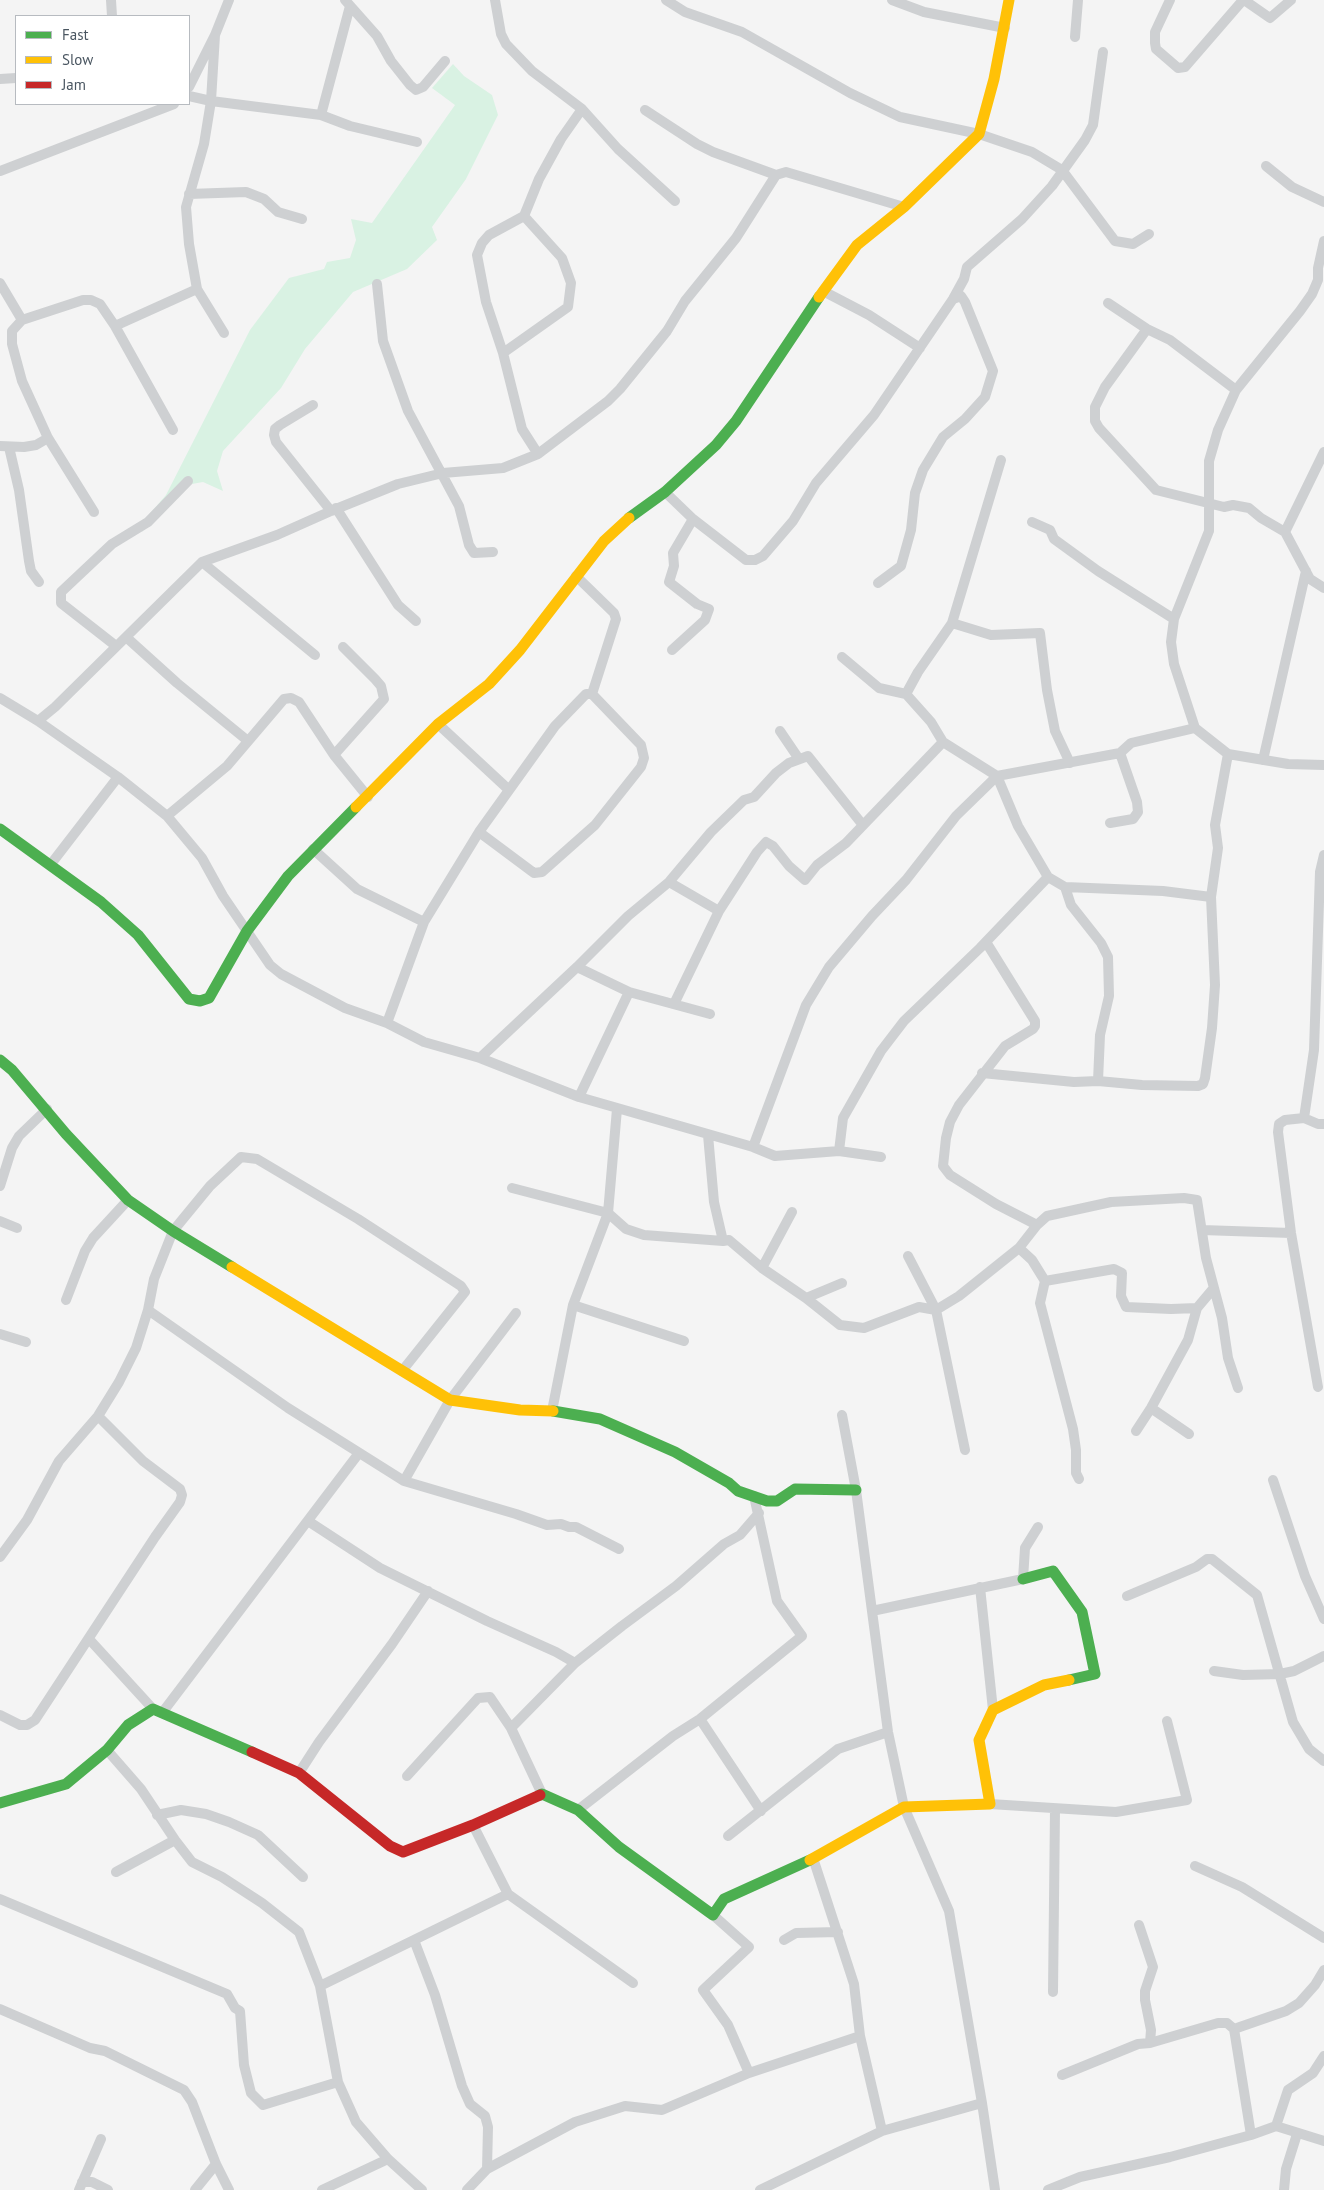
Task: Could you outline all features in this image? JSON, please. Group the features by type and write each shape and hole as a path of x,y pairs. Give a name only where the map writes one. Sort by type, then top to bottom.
{"street":[{"path":"111,0 112,15"},
{"path":"190,85 215,35 229,0"},
{"path":"495,0 501,34 506,44 532,72 582,109 618,149 675,201"},
{"path":"666,0 685,12 742,32 850,93 900,117 979,134 1032,152 1062,170 1116,241 1133,244 1150,234"},
{"path":"892,0 924,12 1005,28"},
{"path":"0,828 101,902 138,935 189,999 200,1001 209,998 247,931 288,876 313,849 368,797 400,760 438,724 489,684 520,650 604,541 623,523 666,492 716,445 736,421 823,291 858,245 904,207 979,134 994,80 1009,0"},
{"path":"1076,38 1078,0"},
{"path":"1170,0 1156,32 1155,43 1156,49 1178,68 1184,67 1244,0 1270,18 1291,0"},
{"path":"347,3 377,36 391,61 416,90 423,87 445,61"},
{"path":"321,115 347,3"},
{"path":"215,35 211,101 204,144 189,194 187,216 197,290 224,333"},
{"path":"666,492 692,519 746,560 755,560 763,556 793,521 816,482 874,415 957,294 967,267 1022,219 1052,186 1085,140 1093,125 1103,52"},
{"path":"0,79 15,78"},
{"path":"190,96 211,101 321,115 350,126 417,142"},
{"path":"0,171 171,105"},
{"path":"538,454 522,429 503,354 486,302 477,255 482,243 489,235 524,216 561,139 582,109"},
{"path":"646,110 698,144 776,175 786,172 904,207"},
{"path":"1266,166 1292,187 1324,202"},
{"path":"38,721 55,707 202,562 277,535 334,509 398,484 443,474 503,468 538,454 608,401 620,388 666,331 685,301 736,238 776,175"},
{"path":"189,194 246,192 264,199 278,212 302,219"},
{"path":"503,354 568,307 571,283 562,258 524,216"},
{"path":"1324,241 1318,268 1318,280 1312,294 1236,390 1218,430 1209,461 1210,519 1206,541 1174,619 1171,642 1174,664 1195,728 1228,754 1288,764 1324,765"},
{"path":"0,283 22,320"},
{"path":"377,284 383,341 408,411 459,506 469,544 474,553 493,552"},
{"path":"114,326 197,290"},
{"path":"823,291 869,315 920,348"},
{"path":"878,583 901,566 910,530 915,493 923,470 942,437 965,419 986,397 993,371 965,302 957,294"},
{"path":"94,512 48,438 22,381 12,344 12,331 22,320 83,300 91,300 100,304 173,430"},
{"path":"1108,303 1147,329 1170,340 1236,390"},
{"path":"1147,329 1105,387 1095,407 1095,421 1099,428 1156,490 1224,507 1233,505 1250,508 1261,518 1285,532 1310,579 1324,588"},
{"path":"313,405 275,429 276,442 334,509 398,605 416,620"},
{"path":"39,582 32,571 29,561 19,490 5,446 36,445 48,438"},
{"path":"1285,532 1324,452"},
{"path":"906,694 918,672 952,623 1001,460"},
{"path":"116,646 66,609 60,600 61,592 112,544 148,522 188,480"},
{"path":"672,650 705,620 709,609 697,604 669,582 674,566 673,553 692,519"},
{"path":"1032,522 1050,530 1054,539 1098,571 1174,619"},
{"path":"202,562 314,655"},
{"path":"1263,760 1306,571"},
{"path":"576,576 614,613 616,619 592,694"},
{"path":"952,623 991,635 1040,633 1047,690 1055,731 1070,763"},
{"path":"126,637 177,683 248,741"},
{"path":"334,755 384,699 381,686 343,647"},
{"path":"842,657 879,688 906,694 931,722 944,742 997,776 1018,826 1048,877 1065,887 1163,891 1211,897"},
{"path":"387,1023 424,922 478,832 555,726 586,694 592,694 641,745 644,758 641,767 595,825 542,872 534,873 478,832"},
{"path":"0,698 38,721 118,777 166,816 202,858 223,896 270,965 281,974 345,1008 387,1023 424,1042 480,1058 579,1098 708,1136 753,1147 775,1156 839,1151 881,1157"},
{"path":"166,816 227,766 284,699 291,698 299,702 334,755 368,797"},
{"path":"438,724 508,789"},
{"path":"753,1147 806,1005 829,967 872,916 906,880 956,816 997,776 1120,753 1131,743 1195,728"},
{"path":"780,731 799,759"},
{"path":"674,1004 719,911 757,852 766,842 773,846 789,866 805,880 817,865 846,843 862,824 944,742"},
{"path":"1110,824 1133,819 1138,812 1137,802 1120,753"},
{"path":"982,1073 1074,1082 1098,1081 1142,1085 1198,1086 1203,1084 1206,1078 1216,978 1211,897 1218,848 1215,825 1228,754"},
{"path":"480,1058 577,968 628,916 669,882 710,832 744,800 754,797 776,773 799,759 808,756 862,824"},
{"path":"51,864 118,777"},
{"path":"313,849 357,889 424,922"},
{"path":"1304,1118 1313,1068 1320,872 1324,854"},
{"path":"839,1151 843,1118 881,1051 904,1021 986,942 1048,877"},
{"path":"669,882 719,911"},
{"path":"1065,887 1071,905 1101,943 1108,957 1109,996 1100,1035 1098,1081"},
{"path":"986,942 1035,1021 1035,1026 1005,1046 959,1104 950,1122 943,1156 943,1166 950,1175 996,1204 1037,1225"},
{"path":"577,968 629,992 710,1014"},
{"path":"579,1098 629,992"},
{"path":"0,1060 12,1070 86,1157 128,1200 172,1232 450,1400 520,1410 552,1411 600,1419 675,1452 729,1483 738,1491 767,1501 777,1500 795,1489 856,1490"},
{"path":"552,1411 573,1305 608,1213 617,1109"},
{"path":"0,1186 12,1148 19,1136 47,1110"},
{"path":"1318,1387 1291,1233 1278,1132 1279,1124 1285,1120 1304,1118 1318,1124 1324,1124"},
{"path":"708,1136 714,1202 723,1241"},
{"path":"0,1557 3,1544 27,1520 59,1461 98,1416 119,1382 136,1348 148,1310 154,1279 172,1232 210,1186 241,1158 257,1158 358,1219 461,1286 465,1292 402,1371"},
{"path":"512,1188 608,1213 626,1229 644,1235 729,1240 762,1268 806,1298 840,1325 864,1328 919,1307 936,1310 959,1296 1019,1248 1037,1225 1048,1216 1111,1202 1184,1198 1197,1200 1204,1250 1213,1290 1222,1318 1228,1358 1238,1388"},
{"path":"66,1300 85,1251 93,1238 128,1200"},
{"path":"762,1268 792,1212"},
{"path":"0,1221 17,1228"},
{"path":"1202,1230 1291,1233"},
{"path":"1019,1248 1032,1260 1045,1281 1040,1303 1073,1429 1076,1450 1076,1473 1079,1479"},
{"path":"908,1256 936,1310 965,1450"},
{"path":"1045,1281 1114,1269 1122,1273 1121,1296 1126,1307 1197,1308"},
{"path":"806,1298 842,1283"},
{"path":"1136,1430 1151,1408 1188,1340 1197,1308 1213,1290"},
{"path":"573,1305 684,1341"},
{"path":"148,1310 288,1408 404,1481 516,1514 546,1525 561,1524 576,1527 619,1549"},
{"path":"404,1481 450,1400 516,1313"},
{"path":"0,1334 26,1342"},
{"path":"1151,1408 1189,1434"},
{"path":"842,1415 856,1490 888,1732 904,1806 949,1912 995,2190"},
{"path":"2,1719 20,1725 27,1725 35,1720 180,1502 182,1495 180,1489 143,1461 98,1416"},
{"path":"0,1803 66,1784 108,1750 128,1725 142,1714 157,1711 308,1521 358,1453"},
{"path":"1273,1480 1305,1576 1324,1619"},
{"path":"578,1810 673,1736 700,1719 802,1636 777,1600 754,1496"},
{"path":"511,1728 575,1663 676,1586 724,1544 740,1535 759,1513"},
{"path":"308,1521 380,1568 487,1621 556,1652 575,1663"},
{"path":"1023,1579 1025,1548 1038,1527"},
{"path":"1127,1596 1196,1567 1207,1559 1212,1560 1257,1595 1293,1722 1308,1749 1324,1761"},
{"path":"872,1611 1054,1572 1082,1612 1095,1674 1044,1685 994,1710"},
{"path":"980,1587 994,1710 979,1740 990,1804"},
{"path":"299,1773 319,1742 392,1644 428,1591"},
{"path":"89,1639 157,1711 299,1773 390,1846 403,1852 473,1825 542,1794"},
{"path":"1214,1671 1243,1676 1280,1674 1294,1671 1324,1656"},
{"path":"407,1776 478,1698 490,1697 511,1728 542,1794 578,1810 619,1847 714,1915 749,1947 703,1990 728,2025 749,2073"},
{"path":"700,1719 762,1811"},
{"path":"714,1915 724,1899 813,1858 904,1806 990,1804 1127,1812 1187,1800 1167,1721"},
{"path":"728,1836 838,1749 888,1732"},
{"path":"108,1750 141,1789 157,1815 192,1862 222,1877 262,1903 299,1932 320,1986 338,2082 356,2122 388,2160 422,2190"},
{"path":"1054,1992 1055,1809"},
{"path":"157,1815 181,1810 206,1814 229,1822 258,1835 303,1877"},
{"path":"473,1825 508,1894 633,1984"},
{"path":"116,1872 175,1840"},
{"path":"813,1858 854,1984 860,2036 882,2131"},
{"path":"1195,1866 1242,1887 1324,1938"},
{"path":"320,1986 508,1894"},
{"path":"0,1899 227,1994 235,2008 240,2011 244,2065 251,2093 263,2105 338,2082"},
{"path":"1139,1926 1152,1960 1145,2000 1151,2030 1150,2043"},
{"path":"784,1940 796,1934 838,1932"},
{"path":"414,1940 435,1995 462,2086 470,2104 485,2116 488,2127 487,2169"},
{"path":"1234,2029 1286,2011 1299,2003 1315,1985 1324,1970"},
{"path":"0,2009 90,2048 105,2051 184,2090 192,2102 216,2164 229,2190"},
{"path":"1062,2075 1138,2044 1150,2043 1227,2023 1234,2029 1252,2135"},
{"path":"1151,2030 1161,2039"},
{"path":"467,2190 487,2169 575,2122 625,2106 662,2110 749,2073 860,2036"},
{"path":"1276,2126 1288,2090 1312,2073 1324,2056"},
{"path":"760,2190 882,2131 982,2103"},
{"path":"1048,2190 1080,2177 1170,2157 1252,2135 1276,2126 1324,2141"},
{"path":"1284,2190 1286,2170 1298,2134"},
{"path":"81,2186 101,2139"},
{"path":"322,2190 388,2160"},
{"path":"195,2190 216,2164"},
{"path":"81,2186 92,2182 108,2190"}],"green space":[{"path":"453,64 464,76 492,95 498,115 466,179 432,227 437,240 407,269 353,292 305,349 281,388 223,451 217,471 223,491 203,482 181,486 142,532 147,517 166,495 250,330 289,278 324,269 327,262 350,258 356,240 351,219 372,223 455,105 432,88"}],"traffic: fast":[{"path":"629,518 665,492 716,445 736,421 819,297"},
{"path":"0,829 101,902 138,935 189,999 200,1001 209,998 247,931 288,876 356,807"},
{"path":"0,1060 12,1070 66,1134 128,1200 173,1231 232,1267"},
{"path":"553,1411 600,1419 675,1452 729,1483 738,1491 767,1501 777,1501 795,1489 856,1490"},
{"path":"1023,1579 1053,1571 1082,1612 1095,1674 1069,1680"},
{"path":"0,1803 66,1784 107,1750 128,1725 153,1709 252,1752"},
{"path":"540,1795 542,1794 578,1810 619,1847 713,1915 724,1899 810,1860"}],"traffic: slow":[{"path":"819,297 857,245 904,207 979,134 994,79 1009,0"},
{"path":"356,807 438,724 489,684 520,650 604,541 629,518"},
{"path":"232,1267 450,1400 520,1410 553,1411"},
{"path":"810,1860 904,1807 990,1804 979,1740 993,1710 1044,1685 1069,1680"}],"traffic: jam":[{"path":"252,1752 299,1773 390,1846 403,1852 473,1825 540,1795"}]}
